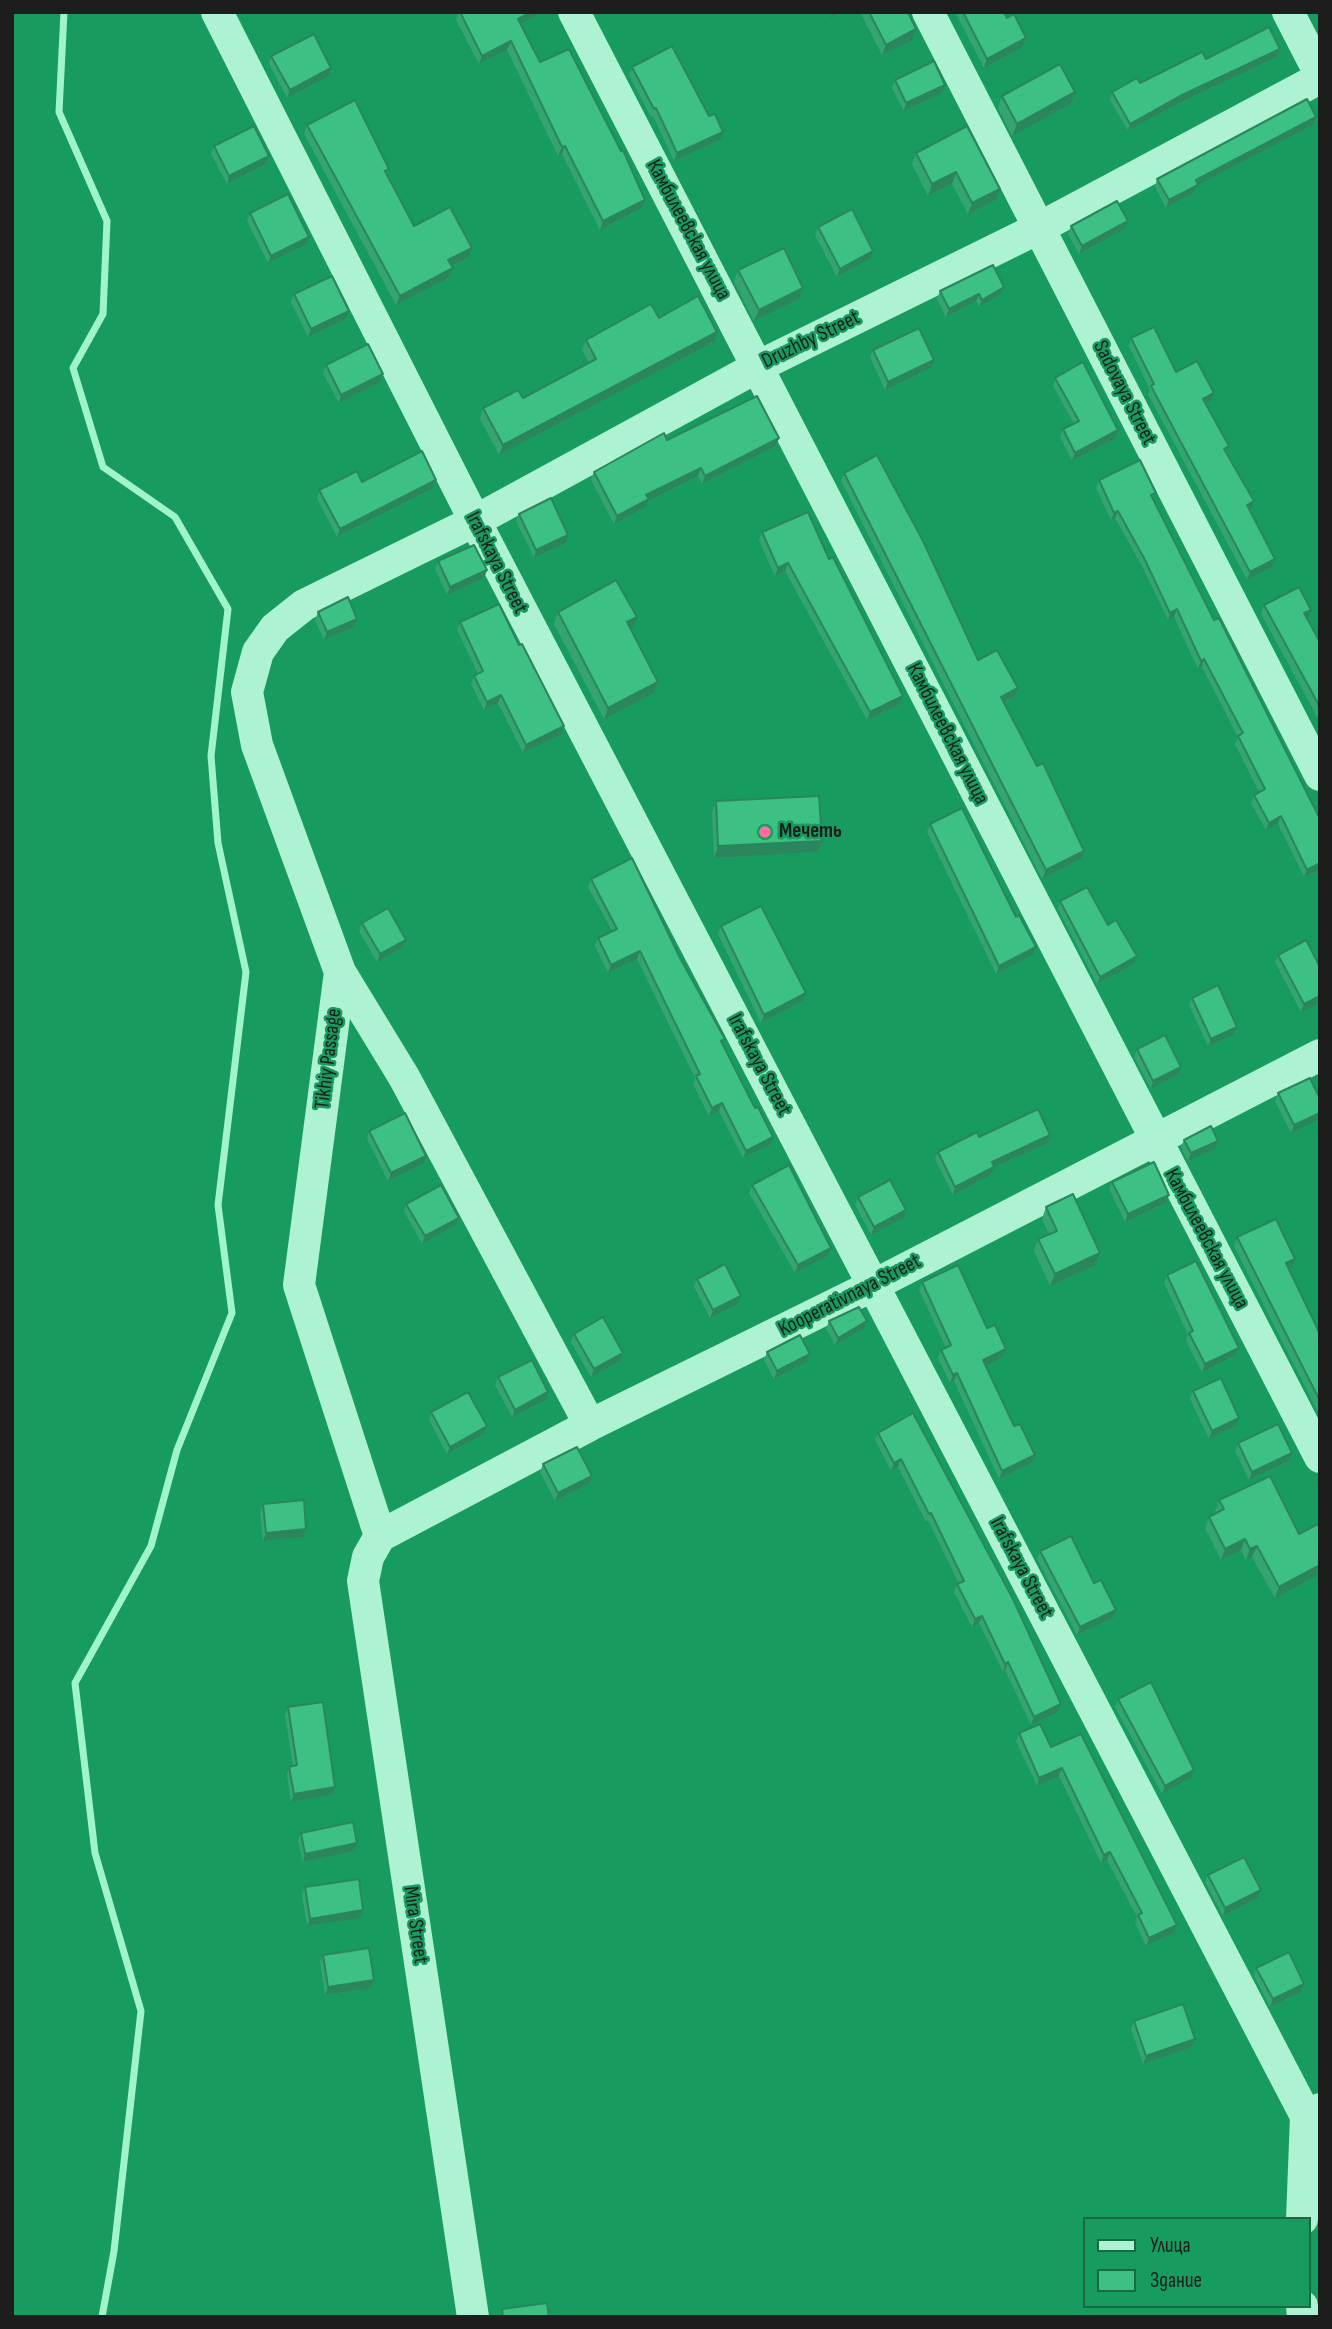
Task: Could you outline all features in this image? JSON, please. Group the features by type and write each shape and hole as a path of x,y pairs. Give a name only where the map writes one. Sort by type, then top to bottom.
{"street":[{"name":"Irafskaya Street","path":"217,12 474,521 874,1285 1313,2112"},
{"name":"Камбилеевская улица","path":"574,12 1320,1457"},
{"name":"Sadovaya Street","path":"928,12 1320,775"},
{"path":"1288,12 1320,76"},
{"name":"Druzhby Street","path":"304,605 474,521 759,366 1039,228 1320,76"},
{"name":"Tikhiy Passage","path":"304,605 275,628 258,652 247,692 257,745 340,972 299,1285 380,1536"},
{"path":"340,972 404,1077 590,1426"},
{"name":"Kooperativnaya Street","path":"380,1536 590,1426 874,1285 1320,1055"},
{"name":"Mira Street","path":"380,1536 368,1557 363,1581 473,2317"},
{"path":"1302,2217 1313,2112"}],"building":[{"path":"460,12 530,12 518,19 540,62 569,49 621,151 623,150 645,200 603,221 565,146 562,147 511,41 482,56"},
{"path":"869,12 908,12 916,29 886,45"},
{"path":"963,12 1004,12 1007,18 1014,14 1026,38 987,59"},
{"path":"1269,27 1280,49 1180,96 1130,124 1112,92 1137,78 1140,83 1202,52 1206,59"},
{"path":"314,34 331,68 290,90 271,56"},
{"path":"672,46 709,116 715,114 723,132 677,153 656,108 654,109 632,67"},
{"path":"934,61 945,85 906,103 895,80"},
{"path":"1060,64 1075,92 1017,124 1002,96"},
{"path":"1307,99 1316,117 1196,180 1198,185 1169,200 1157,179"},
{"path":"355,100 389,169 385,171 414,226 450,207 472,248 448,260 453,268 400,296 307,125"},
{"path":"254,126 269,156 229,176 214,146"},
{"path":"967,126 1000,189 972,203 956,172 932,184 916,153"},
{"path":"288,194 309,237 271,256 250,213"},
{"path":"1117,201 1128,221 1082,246 1071,226"},
{"path":"852,209 873,251 840,269 818,227"},
{"path":"784,248 803,288 759,310 738,270"},
{"path":"993,265 1004,287 982,300 979,294 949,309 940,291"},
{"path":"332,276 349,311 311,329 294,294"},
{"path":"698,296 717,332 503,445 483,408 518,390 523,398 596,359 586,340 651,304 659,318"},
{"path":"1154,327 1176,372 1197,361 1214,393 1203,399 1229,446 1224,449 1254,501 1247,505 1275,559 1250,572 1151,386 1154,384 1131,338"},
{"path":"919,328 934,360 888,382 873,350"},
{"path":"368,344 383,374 341,395 326,365"},
{"path":"1083,362 1118,430 1075,453 1063,429 1079,421 1055,378"},
{"path":"757,396 779,438 705,476 701,468 646,495 649,499 617,516 594,472 664,433 667,440"},
{"path":"422,451 436,480 340,529 319,490 357,471 362,482"},
{"path":"877,455 923,541 978,660 997,650 1018,688 1001,697 1037,766 1043,763 1084,851 1046,870 844,473"},
{"path":"1140,460 1156,493 1151,495 1214,620 1219,618 1320,819 1320,863 1307,870 1281,816 1269,823 1254,795 1265,789 1238,736 1243,733 1204,659 1201,661 1177,609 1170,613 1145,560 1118,511 1114,513 1099,480"},
{"path":"551,498 568,535 536,550 519,514"},
{"path":"808,512 829,559 833,557 903,696 870,712 788,563 778,568 762,532"},
{"path":"474,545 487,570 450,587 438,561"},
{"path":"616,580 637,617 627,622 658,682 608,708 558,612"},
{"path":"1299,587 1311,610 1304,613 1320,642 1320,707 1264,605"},
{"path":"348,597 357,619 327,632 318,612"},
{"path":"499,604 564,726 526,745 501,695 487,702 474,676 483,671 460,622"},
{"name":"Мечеть","path":"819,796 822,841 718,846 716,801"},
{"path":"962,808 1016,917 1019,915 1036,947 999,966 930,824"},
{"path":"632,858 680,958 725,1039 721,1041 773,1137 746,1151 722,1103 712,1108 696,1076 700,1074 640,951 611,965 598,938 617,929 591,879"},
{"path":"1087,887 1108,925 1116,920 1137,956 1100,977 1060,901"},
{"path":"761,906 806,993 764,1015 721,926"},
{"path":"388,908 406,940 380,954 362,923"},
{"path":"1306,940 1320,967 1320,996 1304,1004 1278,955"},
{"path":"1218,985 1237,1027 1211,1039 1192,998"},
{"path":"1165,1035 1181,1067 1153,1081 1137,1049"},
{"path":"1310,1078 1320,1099 1320,1113 1294,1125 1278,1093"},
{"path":"1038,1109 1050,1135 992,1162 994,1167 955,1187 938,1152 977,1132 979,1137"},
{"path":"405,1113 426,1156 391,1173 369,1131"},
{"path":"1211,1126 1218,1141 1191,1153 1184,1140"},
{"path":"1154,1162 1169,1195 1128,1214 1112,1182"},
{"path":"789,1165 831,1248 798,1265 752,1185"},
{"path":"890,1180 906,1210 874,1227 858,1197"},
{"path":"441,1185 459,1218 425,1236 406,1204"},
{"path":"1073,1194 1100,1253 1055,1274 1038,1239 1057,1231 1046,1207"},
{"path":"1276,1219 1295,1259 1286,1263 1320,1334 1320,1401 1237,1237"},
{"path":"1196,1261 1239,1348 1205,1364 1189,1333 1193,1331 1167,1275"},
{"path":"725,1264 741,1296 713,1310 697,1279"},
{"path":"958,1265 987,1328 995,1325 1006,1349 983,1360 1014,1426 1020,1424 1035,1455 1002,1471 957,1373 953,1375 941,1350 951,1345 922,1282"},
{"path":"859,1307 867,1321 838,1338 829,1321"},
{"path":"603,1317 623,1353 594,1369 574,1334"},
{"path":"800,1335 810,1354 777,1371 767,1352"},
{"path":"532,1360 548,1392 515,1410 498,1377"},
{"path":"1221,1378 1239,1418 1212,1431 1193,1391"},
{"path":"468,1392 487,1426 450,1447 431,1412"},
{"path":"913,1413 1013,1599 1061,1704 1034,1717 982,1616 975,1619 957,1584 964,1581 931,1513 929,1514 901,1459 894,1463 878,1433"},
{"path":"1278,1424 1292,1453 1252,1472 1238,1443"},
{"path":"577,1447 592,1476 558,1493 543,1464"},
{"path":"1270,1476 1299,1534 1320,1523 1320,1565 1279,1587 1257,1546 1250,1549 1245,1539 1225,1549 1209,1517 1224,1509 1219,1500"},
{"path":"304,1500 306,1529 266,1533 263,1504"},
{"path":"1071,1536 1094,1583 1101,1580 1116,1610 1080,1627 1040,1551"},
{"path":"1151,1682 1194,1770 1165,1786 1118,1699"},
{"path":"323,1702 335,1787 294,1794 289,1767 297,1765 288,1707"},
{"path":"1040,1724 1051,1747 1081,1734 1177,1925 1149,1938 1138,1915 1142,1913 1110,1852 1104,1855 1062,1768 1039,1778 1019,1733"},
{"path":"353,1822 357,1843 305,1854 301,1833"},
{"path":"1244,1857 1261,1890 1225,1908 1208,1875"},
{"path":"359,1879 363,1910 310,1919 305,1887"},
{"path":"369,1948 374,1980 328,1987 323,1955"},
{"path":"1289,1952 1304,1984 1273,1999 1256,1968"},
{"path":"1183,2004 1195,2039 1146,2056 1134,2021"},
{"path":"547,2303 549,2317 503,2317 502,2309"}],"waterway":[{"path":"64,12 59,112 107,221 103,314 73,368 103,467 175,517 228,609 211,756 218,843 246,972 218,1205 232,1313 177,1450 151,1546 75,1683 95,1853 141,2011 114,2251 102,2317"}],"place":[{"name":"Мечеть","path":"765,832"}]}
